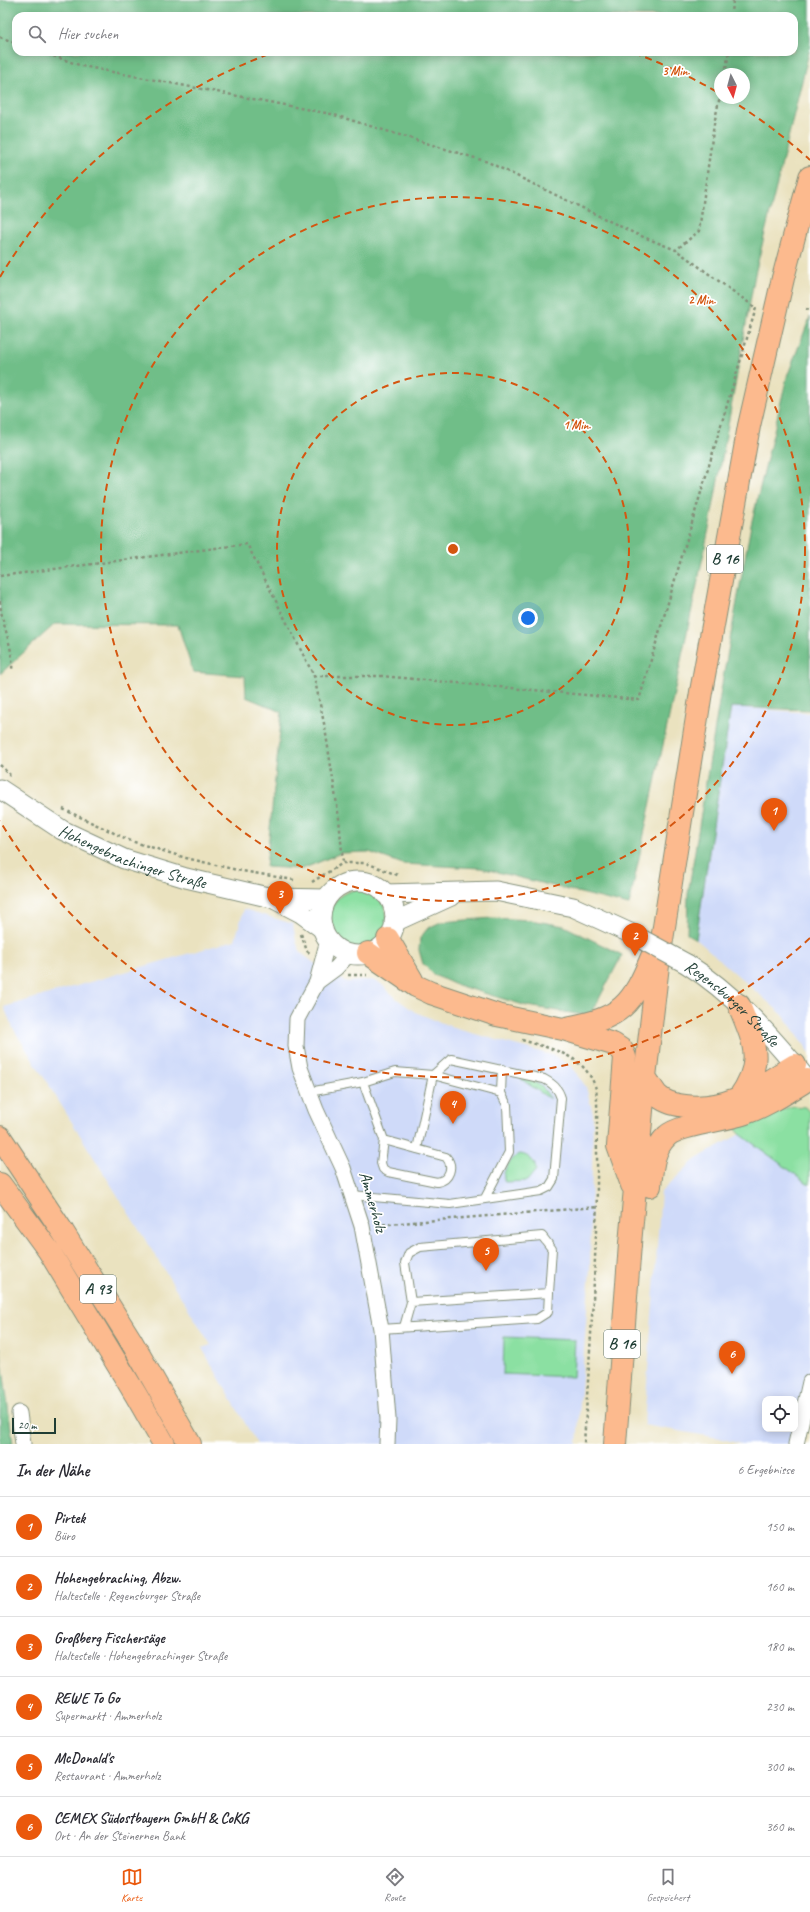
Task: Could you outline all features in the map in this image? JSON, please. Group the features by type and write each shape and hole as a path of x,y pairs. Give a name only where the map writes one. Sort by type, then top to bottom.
{"main road":[{"name":"B 16","path":"615,1444 634,1191 645,1077 663,931 701,692 749,426 783,278 810,177"},
{"path":"391,930 416,986"},
{"path":"563,1029 594,1023 614,1014 632,999 646,972 663,931"},
{"path":"358,954 431,993 497,1014 563,1029 613,1044 622,1050 625,1057 618,1146 634,1191"},
{"path":"738,1099 748,1085 753,1074 755,1059 754,1042 739,1005"},
{"path":"645,1077 657,1095 664,1100 678,1105 700,1107 720,1105 804,1076"},
{"path":"630,1244 646,1222 653,1157 667,1135 683,1128 742,1114 765,1106 804,1076"},
{"name":"A 93","path":"0,1137 63,1232 126,1332 190,1444"},
{"name":"A 93","path":"0,1184 49,1251 164,1444"}],"street":[{"name":"Hohengebrachinger Straße","path":"6,790 62,830 124,859 186,878 275,899 326,899"},
{"path":"354,881 366,882 376,886 385,894 391,902 391,930 379,948 358,954 337,949 325,935 321,919 322,909 326,899 338,887 354,881"},
{"name":"Regensburger Straße","path":"385,894 496,891 573,907 630,933 687,964 716,983 739,1005 804,1076"},
{"name":"Regensburger Straße","path":"391,930 458,892"},
{"name":"Hohengebrachinger Straße","path":"275,899 301,913 325,935"},
{"name":"Ammerholz","path":"325,935 317,982 297,1019 296,1046 300,1068 309,1092 343,1168 362,1226 381,1329 388,1419 387,1444"},
{"name":"Ammerholz","path":"317,982 358,954"},
{"path":"796,1444 810,1382"},
{"path":"19,1413 23,1444"}],"lane":[{"path":"352,1195 450,1204 541,1190 549,1187 554,1179 561,1098 559,1092 556,1086 544,1079 451,1059 433,1075 417,1149"},
{"path":"485,1198 509,1152 507,1104 501,1093 502,1069"},
{"path":"309,1092 363,1082 395,1072 433,1075 501,1093"},
{"path":"363,1082 384,1140 381,1163 383,1169 388,1172 437,1182 443,1181 447,1177 451,1168 450,1162 446,1157 384,1140"},
{"path":"381,1329 404,1328 536,1319 548,1312 552,1249 542,1236 420,1247 409,1253 405,1263 411,1302 404,1328"},
{"path":"411,1302 549,1293"}],"path":[{"path":"732,12 733,0"},
{"path":"0,37 12,42"},
{"path":"53,56 82,66 331,114 488,162 636,234 676,250 756,308 639,700 382,676 314,676"},
{"path":"726,68 728,56"},
{"path":"676,250 698,231 718,104"},
{"path":"806,309 810,310"},
{"path":"0,576 246,544 314,676 325,728 339,818 343,863"},
{"path":"0,601 1,615 14,656 12,670"},
{"path":"0,765 6,790"},
{"path":"62,808 131,841 194,859 296,881"},
{"path":"310,883 343,863 366,863 399,876 407,876"},
{"path":"362,1226 597,1207"}],"shaded area":[{"path":"731,707 810,713 810,1053 783,1015 696,939"},
{"path":"244,909 293,924 296,942 301,953 325,971 347,982 372,980 380,983 397,999 415,1012 457,1029 555,1056 573,1068 586,1087 593,1114 590,1269 577,1444 257,1444 202,1348 211,1345 13,1028 4,1007 235,940"},
{"path":"740,1134 810,1185 810,1382 796,1444 741,1444 719,1438 644,1425 661,1192 696,1159"}],"green space":[{"path":"0,0 810,0 810,48 755,274 711,519 629,905 481,868 403,864 369,852 341,853 302,869 266,867 282,712 246,697 245,676 193,672 178,625 55,624 0,674"},
{"path":"810,317 810,710 731,707 696,939 687,934 688,894 722,684 751,525 787,377"},
{"path":"358,890 374,895 382,903 387,919 382,935 374,943 358,948 342,943 334,935 329,919 334,903 342,895"},
{"path":"492,918 530,920 564,926 622,955 590,1016 527,1006 454,984 434,975 423,964 419,950 420,938 428,928 441,922"},
{"path":"521,1079 538,1084 545,1090 550,1099"},
{"path":"793,1106 805,1107 810,1113 810,1185 740,1134 735,1128 747,1121"},
{"path":"520,1154 531,1159 536,1170 527,1181 505,1182 504,1174 507,1166"},
{"path":"504,1337 575,1340 573,1377 503,1374"},
{"path":"0,1347 13,1444 0,1444"}],"place":[{"name":"Pirtek","path":"774,831"},
{"name":"Großberg Fischersäge","path":"280,914"},
{"name":"Hohengebraching, Abzw.","path":"635,956"},
{"name":"REWE To Go","path":"453,1124"},
{"name":"McDonald's","path":"486,1271"},
{"name":"CEMEX Südostbayern GmbH & CoKG","path":"732,1374"}]}
